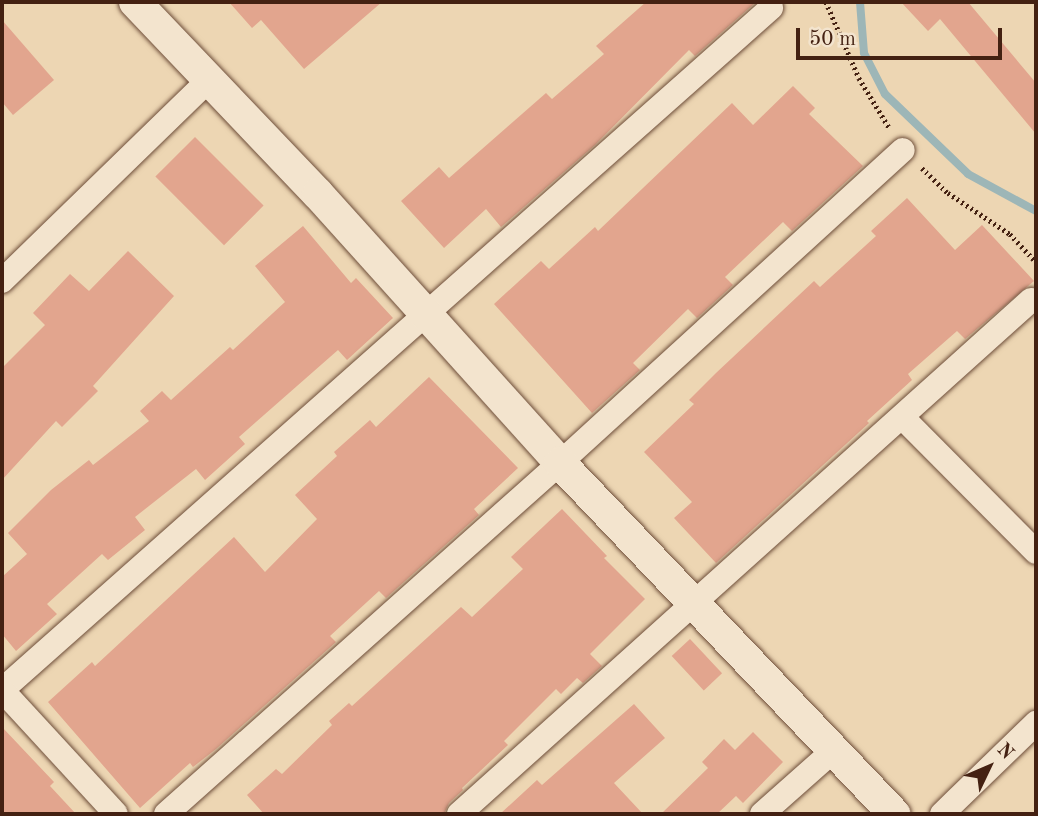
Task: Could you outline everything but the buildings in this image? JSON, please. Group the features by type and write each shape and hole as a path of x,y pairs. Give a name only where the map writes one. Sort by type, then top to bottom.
{"street":[{"path":"135,2 210,79 560,463 894,814"},
{"path":"116,814 2,690 771,8"},
{"path":"2,281 210,79"},
{"path":"166,814 560,463 903,150"},
{"path":"459,814 695,605 1031,300"},
{"path":"902,417 1036,552"},
{"path":"942,814 1036,723"},
{"path":"762,814 833,751"}],"waterway":[{"path":"860,2 864,53 885,94 968,174 1036,211"}]}
